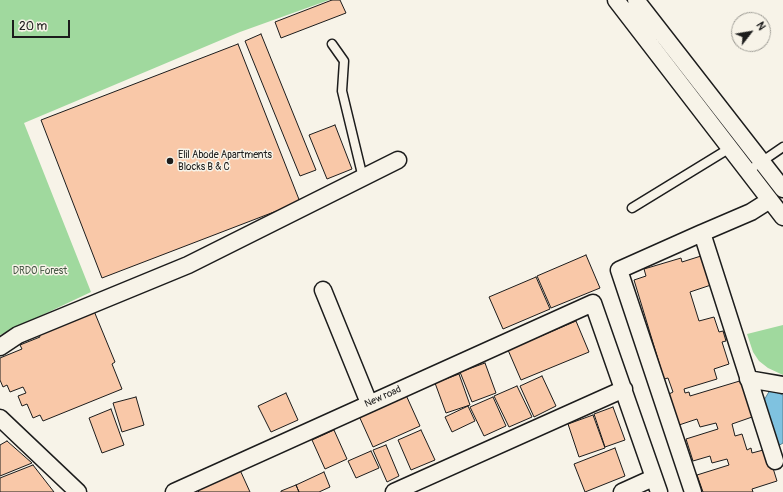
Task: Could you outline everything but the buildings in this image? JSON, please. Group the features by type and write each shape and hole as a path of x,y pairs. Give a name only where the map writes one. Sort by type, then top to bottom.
{"street":[{"path":"616,0 783,217"},
{"path":"636,0 783,189"},
{"path":"0,347 18,335 188,265 398,160"},
{"path":"693,492 619,270 751,212 770,200"},
{"path":"702,233 775,461"},
{"path":"323,290 369,403"},
{"name":"New road","path":"174,492 593,303 624,389"},
{"path":"748,379 783,385"},
{"path":"394,492 624,389 656,485 622,492"},
{"path":"0,418 78,492"}],"lane":[{"path":"332,44 344,61 342,91 363,178"},
{"path":"748,171 783,147"},
{"path":"632,208 730,148"}],"green space":[{"name":"DRDO Forest","path":"0,0 329,0 240,32 24,123 91,292 0,335"},
{"path":"783,325 783,375 768,368 759,361 753,352 747,334"}],"water":[{"path":"770,390 783,395 783,443 778,446 763,402"}],"place":[{"name":"Elil Abode Apartments Blocks B & C","path":"170,161"}]}
